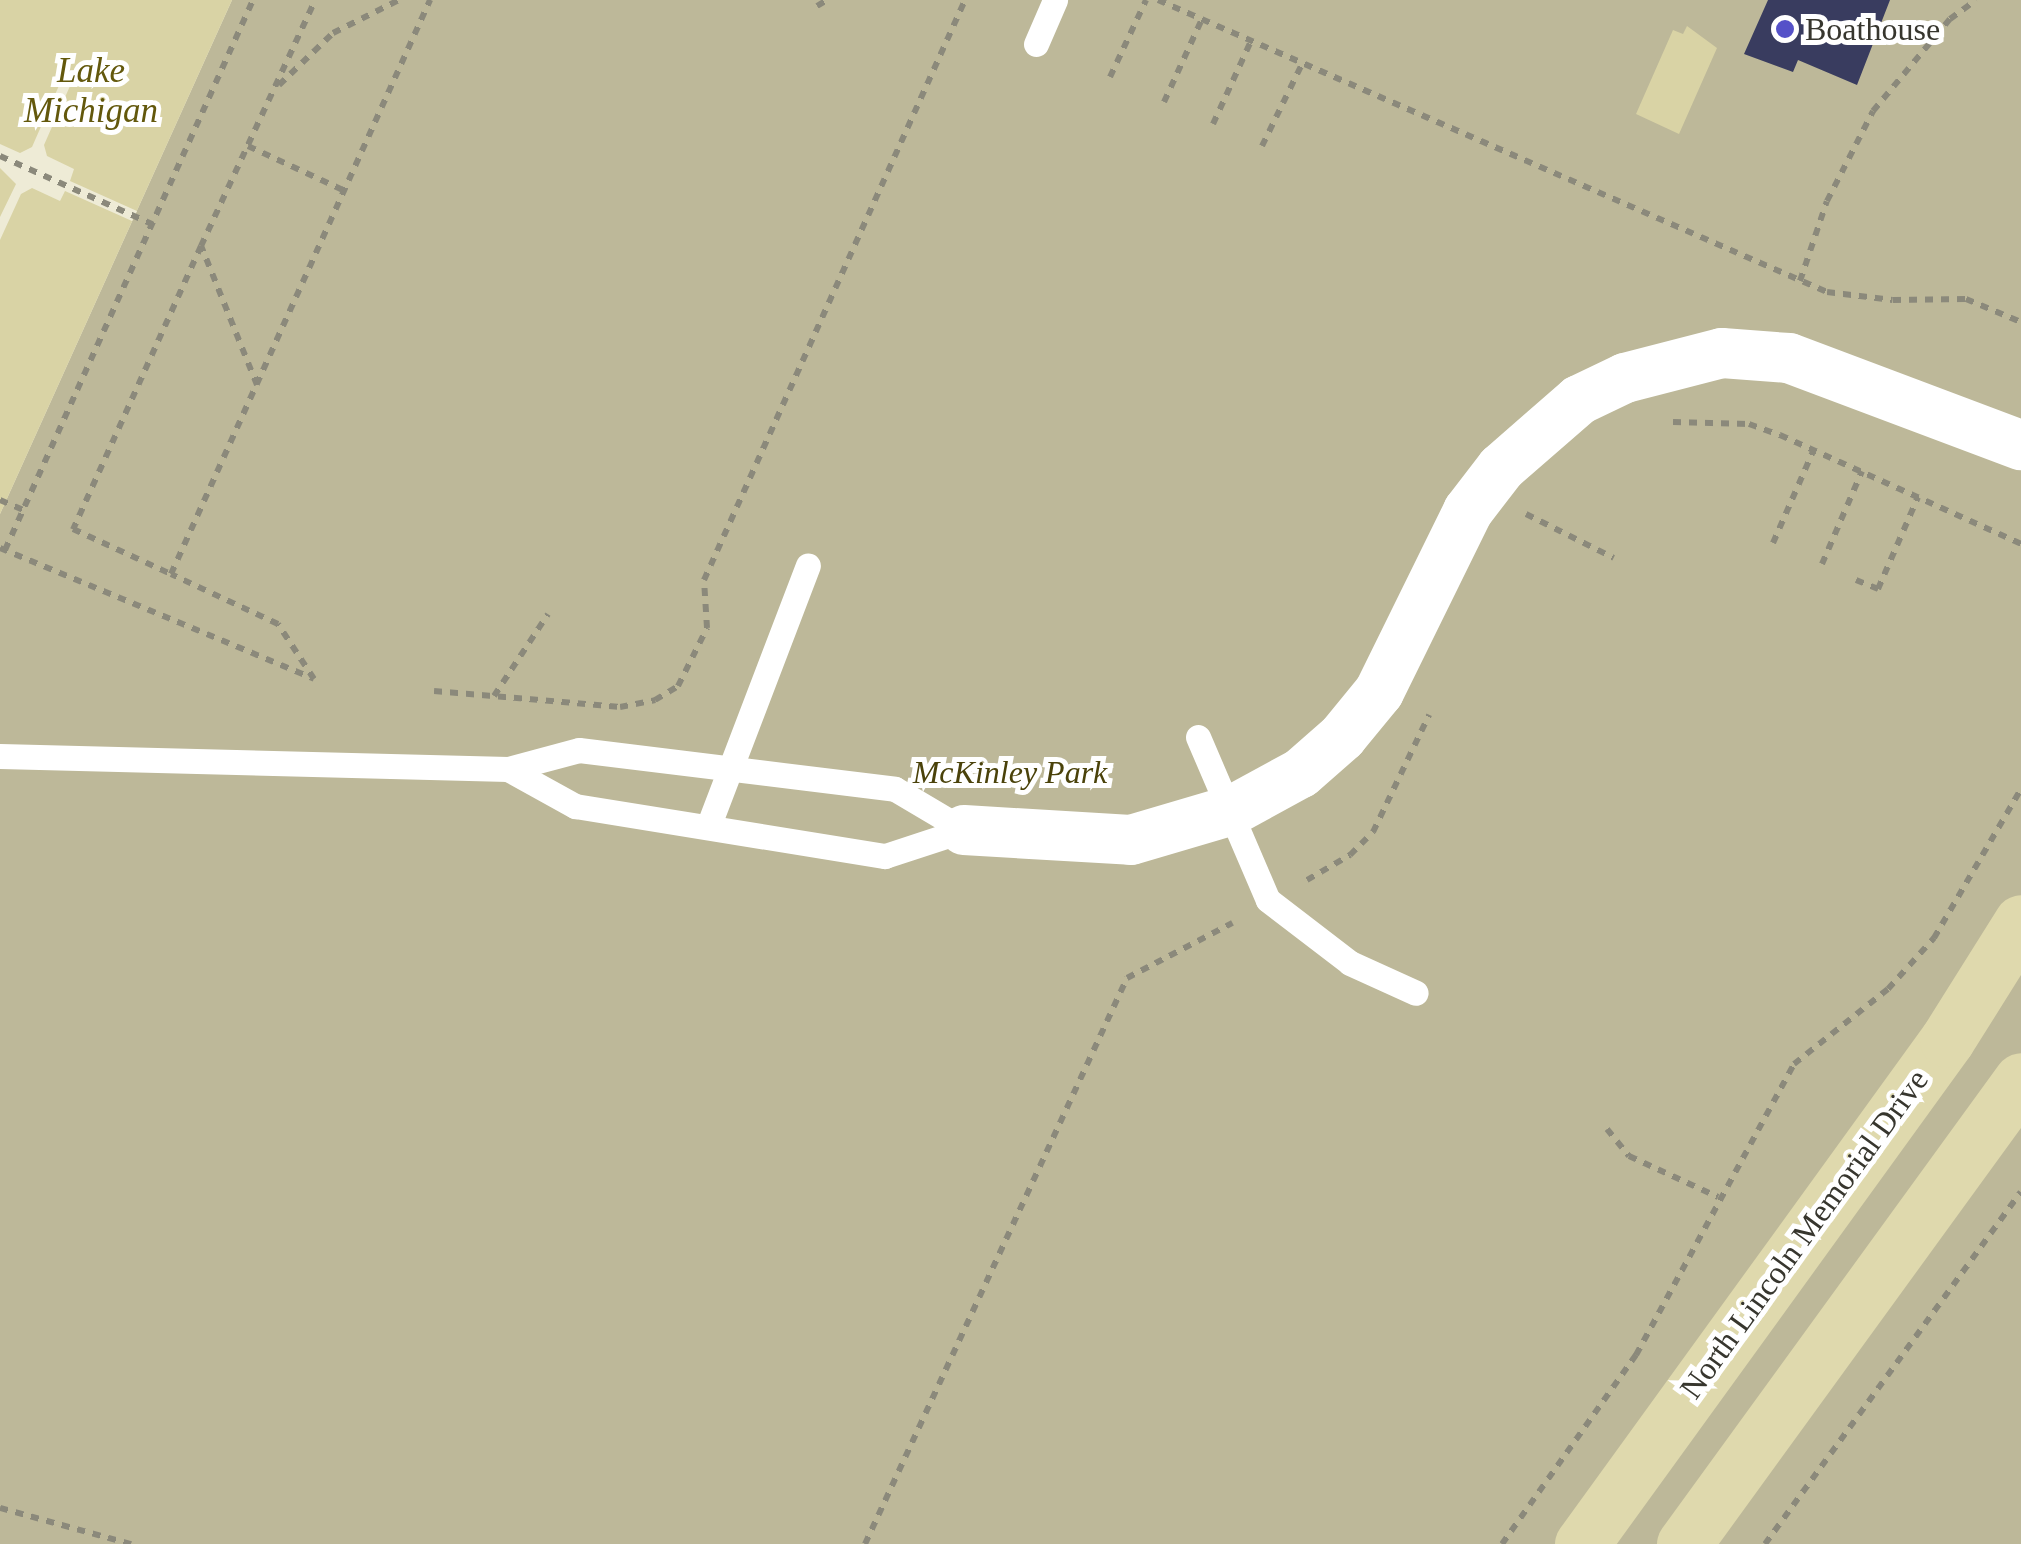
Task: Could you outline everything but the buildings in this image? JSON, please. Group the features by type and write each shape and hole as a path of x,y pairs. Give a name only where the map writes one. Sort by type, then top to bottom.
{"main road":[{"name":"North Lincoln Memorial Drive","path":"1582,1544 1947,1040 2021,922"},
{"path":"1684,1544 2021,1080"}],"street":[{"path":"964,830 1131,840 1233,810 1300,773 1342,737 1379,692 1468,511 1501,468 1579,400 1625,378 1722,354 1789,358 2021,446"}],"lane":[{"path":"1036,44 1055,0"},
{"path":"708,828 808,565"},
{"path":"1198,738 1233,810 1268,900 1350,963 1416,993"},
{"path":"0,756 508,769 580,750 895,789 964,830"},
{"path":"508,769 575,806 885,856 964,830"}],"path":[{"path":"253,0 3,549 314,679 278,624 74,529 315,0"},
{"path":"273,91 333,33 399,0"},
{"path":"171,574 430,0"},
{"path":"817,6 827,0"},
{"path":"434,690 620,707 655,700 691,668 707,628 704,580 965,0"},
{"path":"1110,77 1146,0"},
{"path":"1158,0 1800,281 1854,298 1966,299 2021,322"},
{"path":"1800,281 1827,201 1873,111 1950,19 1976,0"},
{"path":"1164,102 1202,19"},
{"path":"1213,124 1252,42"},
{"path":"1262,146 1302,64"},
{"path":"248,146 345,190"},
{"path":"0,156 152,224"},
{"path":"201,246 258,386"},
{"path":"1656,424 1749,424 1814,449 2021,544"},
{"path":"1773,543 1814,449"},
{"path":"1822,564 1862,471"},
{"path":"1856,580 1878,589 1918,497"},
{"path":"0,500 24,510"},
{"path":"1518,524 1533,504"},
{"path":"1525,513 1614,558"},
{"path":"494,696 548,614"},
{"path":"1306,881 1350,855 1373,832 1432,708"},
{"path":"1502,1544 1636,1355 1718,1197 1794,1064 1888,989 1934,938 2021,789"},
{"path":"865,1544 1127,978 1232,922"},
{"path":"1607,1128 1629,1156 1718,1197"},
{"path":"1765,1544 2021,1192"},
{"path":"0,1508 131,1544"}],"green space":[{"name":"McKinley Park","path":"232,0 2021,0 2021,1544 0,1544 0,514"}],"water":[{"name":"Lake Michigan","path":"0,0 232,0 0,514"},
{"path":"1687,26 1717,48 1679,134 1636,114 1673,30 1683,34"}],"pier":[{"path":"61,81 70,86 44,145 47,156 74,169 70,181 137,211 132,221 65,191 60,201 32,188 21,194 0,240 0,217 16,184 0,168 0,144 20,153 32,147"}],"place":[{"name":"Boathouse","path":"1785,29"}]}
